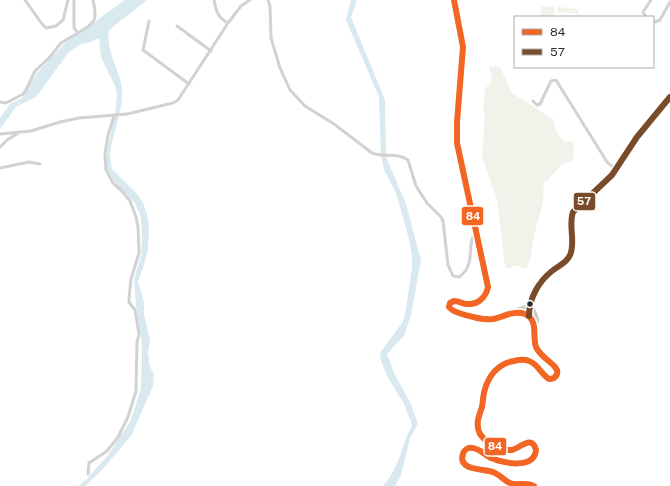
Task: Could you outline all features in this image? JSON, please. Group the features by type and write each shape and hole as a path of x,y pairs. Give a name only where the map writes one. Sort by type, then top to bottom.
{"main road":[{"path":"454,0 463,47 457,122 457,143 488,287 485,296 478,302 467,304 454,301 449,307 455,312 482,319 492,319 530,309"},
{"path":"528,316 535,291 543,279 565,262 571,254 571,219 573,212 616,170 637,137 670,97"},
{"path":"530,309 536,324 534,329"},
{"path":"478,428 478,418 485,389 495,370 500,365 511,361 526,360 534,363 549,379 557,376 556,368 537,349 533,322 528,316 520,313 510,314"},
{"path":"494,445 503,450 510,450 529,442 534,446 536,452 535,456 530,460 523,463 516,463 496,460 472,448 467,449 464,452 462,457 463,461 470,468 494,472 511,484 527,483 534,486"}],"street":[{"path":"25,0 46,28 56,26 62,20 68,0"},
{"path":"74,0 74,28 78,33"},
{"path":"0,102 6,102 22,94 26,90 35,71 62,43 92,24 95,19 96,12 93,0"},
{"path":"214,0 220,19 228,24"},
{"path":"0,134 31,131 79,118 121,115 173,103 178,100 241,6 250,0"},
{"path":"268,0 270,6 271,38 280,68 290,90 305,106 334,124 372,153 380,156 399,156 408,160 416,186 427,203 441,217 444,225 448,265 453,276 459,277 465,271 471,255 472,239 475,234"},
{"path":"645,16 643,12 651,0"},
{"path":"654,21 660,20 670,2"},
{"path":"149,21 143,50 189,84"},
{"path":"177,26 211,51"},
{"path":"533,101 537,105 540,104 552,81 556,80 606,162 616,170"},
{"path":"88,474 89,463 107,451 118,437 128,417 136,391 137,342 139,334 135,310 129,302 129,298 131,279 138,253 139,233 136,217 130,201 114,183 106,170 105,154 108,135 114,116"},
{"path":"0,147 7,140 21,131"},
{"path":"0,168 29,162 40,164"}],"shaded area":[{"path":"125,0 147,0 109,30 109,46 122,90 121,106 111,145 110,157 112,169 137,194 143,203 147,214 149,227 148,248 138,281 144,302 144,314 150,340 148,353 150,367 154,374 153,386 131,436 103,469 85,486 78,486 87,479 108,455 131,420 141,388 142,345 134,279 141,256 141,218 135,203 115,182 106,168 108,146 117,95 115,86 101,57 99,38 79,45 68,53 37,96 16,107 0,129 0,118 10,104 22,98 37,73 64,44"},
{"path":"351,0 357,0 351,17 385,100 386,157 406,204 421,260 411,315 404,336 387,354 394,373 410,402 418,424 410,438 401,475 395,486 383,486 395,467 412,425 404,404 387,376 381,361 380,353 402,323 405,315 412,268 412,257 409,239 396,193 384,170 381,155 379,97 346,20"},
{"path":"542,6 555,6 553,16 540,16"},
{"path":"558,7 578,9 578,14 557,12"},
{"path":"489,66 500,67 512,93 553,119 556,131 564,141 574,143 573,160 561,165 547,181 544,181 543,202 534,236 530,260 526,268 521,268 521,266 512,266 511,268 508,268 505,266 497,199 482,157 485,89 492,80"}],"tunnel":[{"path":"478,428 482,436 494,445"}],"transit line":[{"name":"84","path":"454,0 463,47 457,122 457,143 488,287 485,294 478,302 464,304 454,301 450,303 449,307 462,314 485,319 493,319 513,313 525,314 534,324 536,347 557,371 555,377 549,379 532,362 525,360 509,362 495,370 485,389 478,420 480,434 490,443 499,448 508,450 515,449 529,442 532,443 536,450 534,456 530,460 524,463 503,462 491,458 475,448 468,448 464,451 462,460 468,467 491,471 511,483 529,484 534,486"},
{"name":"57","path":"529,316 529,310 535,291 542,280 567,260 570,255 572,250 571,223 573,212 612,175 637,137 670,97"}]}
